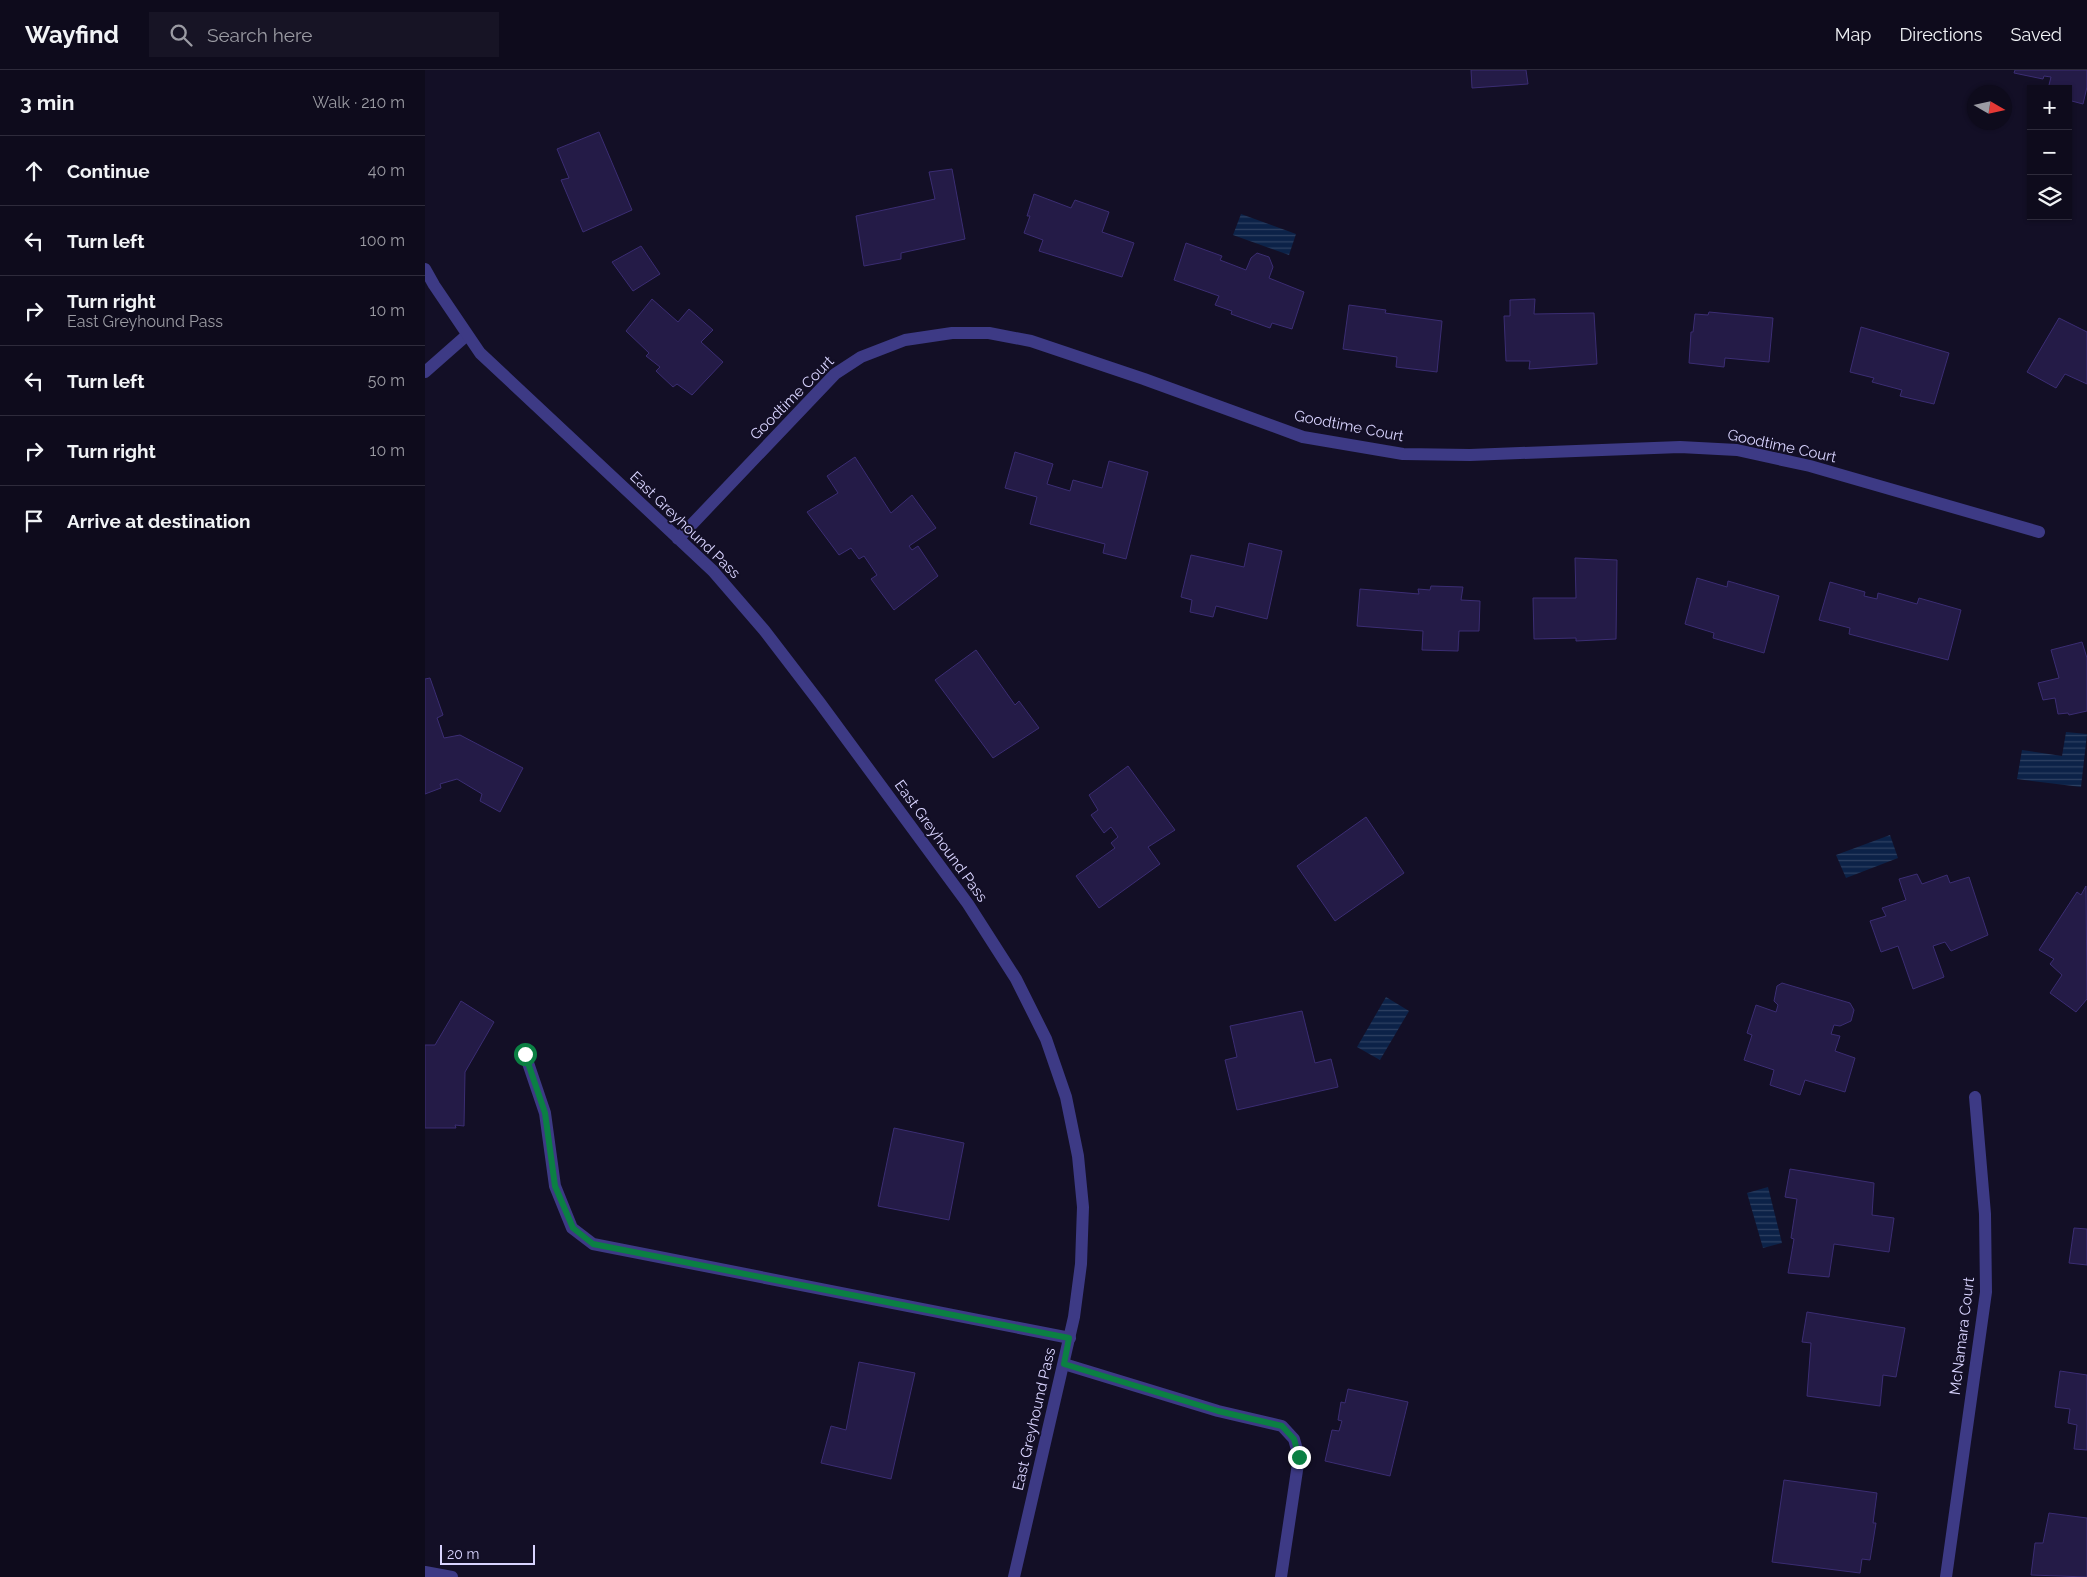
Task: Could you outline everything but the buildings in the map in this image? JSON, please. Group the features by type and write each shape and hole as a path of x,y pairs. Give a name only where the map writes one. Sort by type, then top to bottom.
{"street":[{"name":"East Greyhound Pass","path":"425,268 434,285 480,353 713,572 764,630 968,904 1016,979 1046,1039 1066,1097 1078,1156 1083,1207 1081,1264 1074,1317 1064,1364 1014,1577"},
{"name":"Goodtime Court","path":"678,539 835,374 861,357 905,340 952,333 989,333 1031,341 1303,437 1403,454 1470,455 1680,447 1737,450 1810,466 2039,532"},
{"path":"425,372 467,335"},
{"path":"525,1054 545,1113 555,1186 573,1228 593,1244 1069,1338"},
{"name":"McNamara Court","path":"1946,1577 1986,1292 1985,1214 1975,1097"},
{"path":"1064,1364 1218,1411 1282,1426 1294,1439 1299,1457 1281,1577"},
{"path":"425,1572 452,1577"}],"water":[{"path":"1241,214 1296,234 1289,255 1233,235"},
{"path":"2066,732 2087,734 2081,787 2017,779 2022,750 2062,756"},
{"path":"1890,835 1898,858 1846,878 1836,855"},
{"path":"1386,997 1409,1011 1380,1060 1357,1047"},
{"path":"1768,1187 1782,1243 1763,1248 1747,1193"}],"route":[{"path":"525,1054 545,1113 555,1186 573,1228 593,1244 1069,1338 1064,1364 1218,1411 1282,1426 1294,1439 1299,1457"}]}
